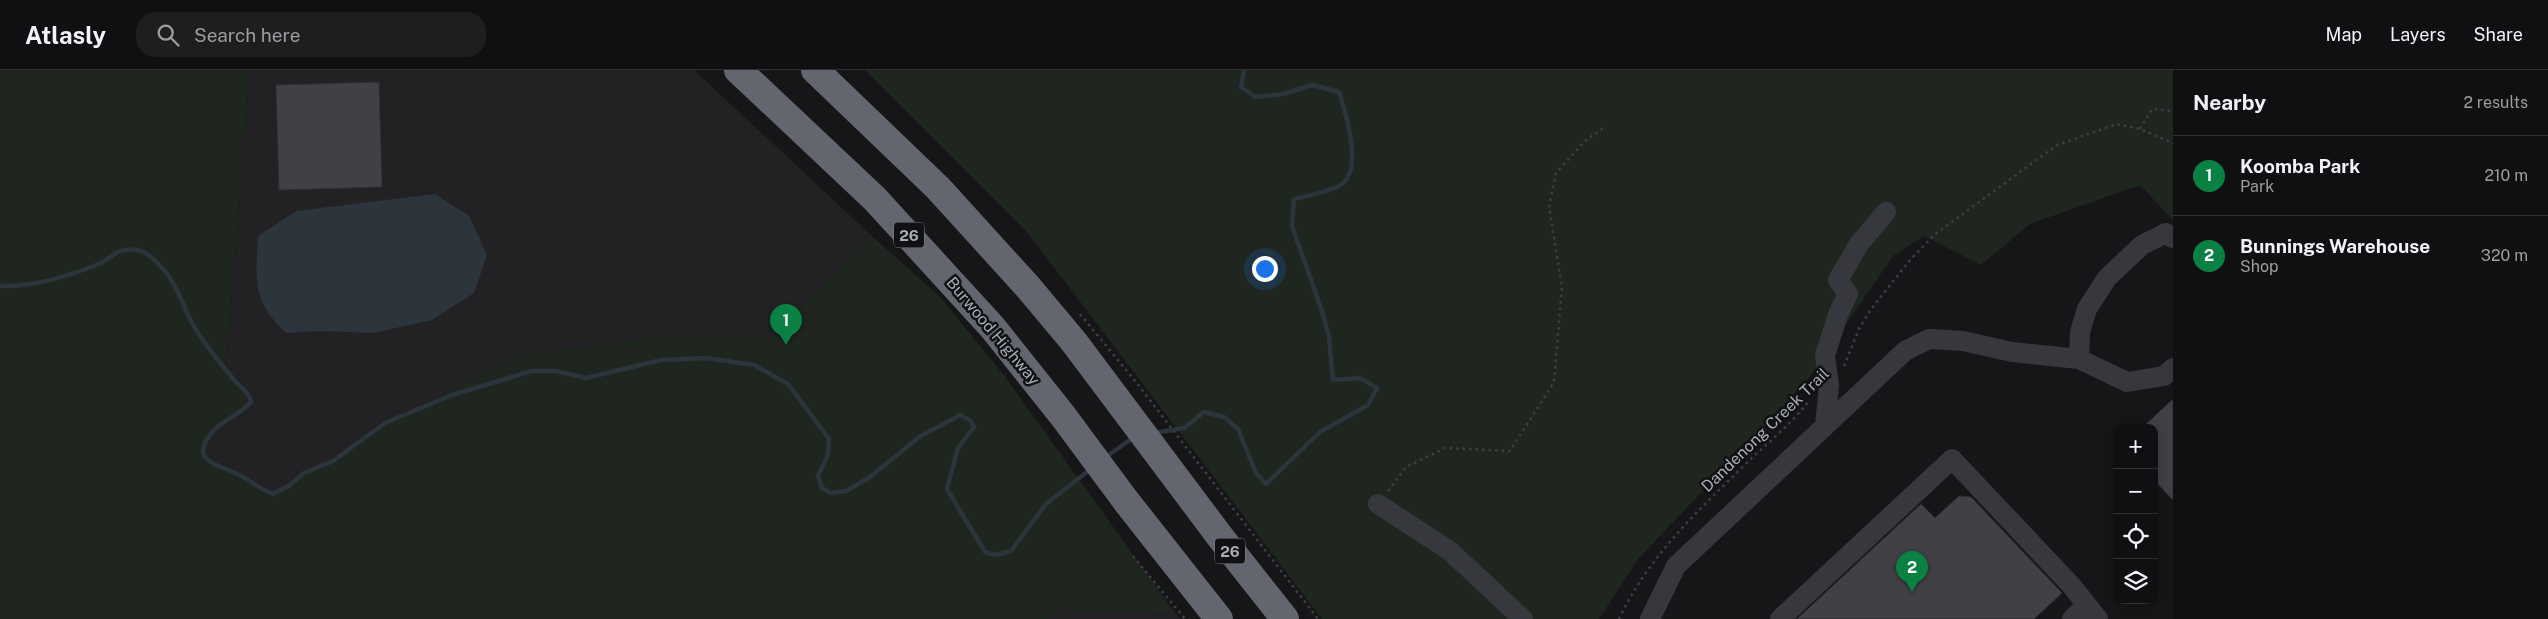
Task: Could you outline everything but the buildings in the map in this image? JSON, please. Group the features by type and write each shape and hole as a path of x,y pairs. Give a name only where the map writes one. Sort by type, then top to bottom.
{"highway":[{"name":"Burwood Highway","path":"738,70 868,192 993,328 1219,619"},
{"name":"26","path":"815,70 931,182 976,229 1074,342 1177,481 1285,619"}],"lane":[{"path":"1825,426 1829,385 1825,355 1839,312 1848,294 1838,280 1859,244 1886,212"},
{"path":"2078,359 2080,332 2087,309 2107,278 2142,245 2166,233 2173,238"},
{"path":"1650,619 1676,566 1906,351 1929,339 1963,341 2012,352 2078,359 2127,382 2164,376 2173,368"},
{"path":"1780,619 1952,459 2071,585 2085,615"},
{"path":"1378,504 1450,551 1523,619"}],"path":[{"path":"2140,129 2152,109 2173,111"},
{"name":"Dandenong Creek Trail","path":"1620,619 1653,562 1677,532 1787,426 1813,396 1829,385 1844,365 1859,329 1871,309 1911,259 1934,235 2057,144 2117,124 2140,129 2173,143"},
{"path":"1378,504 1406,467 1445,448 1510,451 1554,382 1562,287 1549,207 1556,173 1585,141 1603,128"},
{"path":"1136,382 1318,619"},
{"path":"1133,556 1186,619"}],"shaded area":[{"path":"0,70 250,70 226,368 250,397 251,402 212,434 202,449 204,456 221,470 239,475 273,494 290,485 304,473 333,461 385,423 523,355 662,336 778,335 870,234 942,299 1006,378 1176,614 1058,610 1048,619 0,619"},
{"path":"250,70 694,70 870,234 778,335 662,336 523,355 340,455 333,461 304,473 290,485 273,494 239,475 221,470 204,456 202,449 215,430 235,416 250,397 226,368"},
{"path":"865,70 2173,70 2173,220 2140,185 2030,224 1981,265 1924,236 1893,256 1805,384 1639,558 1599,619 1322,619 1027,232"},
{"path":"435,194 469,216 487,255 474,293 432,320 373,333 321,331 286,333 275,321 261,299 258,289 258,236 296,211"},
{"path":"1058,610 1176,614 1180,619 1048,619"}],"waterway":[{"path":"1154,433 1184,428 1204,412 1224,417 1238,429 1256,473 1266,484 1320,432 1368,405 1377,388 1360,378 1333,380 1329,337 1323,314 1292,226 1294,199 1338,187 1348,176 1351,166 1351,140 1339,92 1312,85 1284,94 1256,97 1241,87 1244,70"},
{"path":"0,286 24,285 61,277 102,263 123,250 137,250 148,255 169,277 178,291 196,330 235,381 247,393 251,402 214,430 206,440 203,448 204,455 213,464 239,475 273,494 290,485 304,473 333,461 385,423 452,395 532,371 555,371 586,378 661,360 706,358 754,365 788,384 829,439 828,455 818,476 822,488 831,493 846,491 870,477 919,437 960,415 970,420 974,427 958,448 947,489 985,552 995,555 1011,551 1046,504 1092,468"},
{"path":"1106,457 1134,437"}],"place":[{"name":"Koomba Park","path":"786,345"},
{"name":"Bunnings Warehouse","path":"1912,592"}]}
